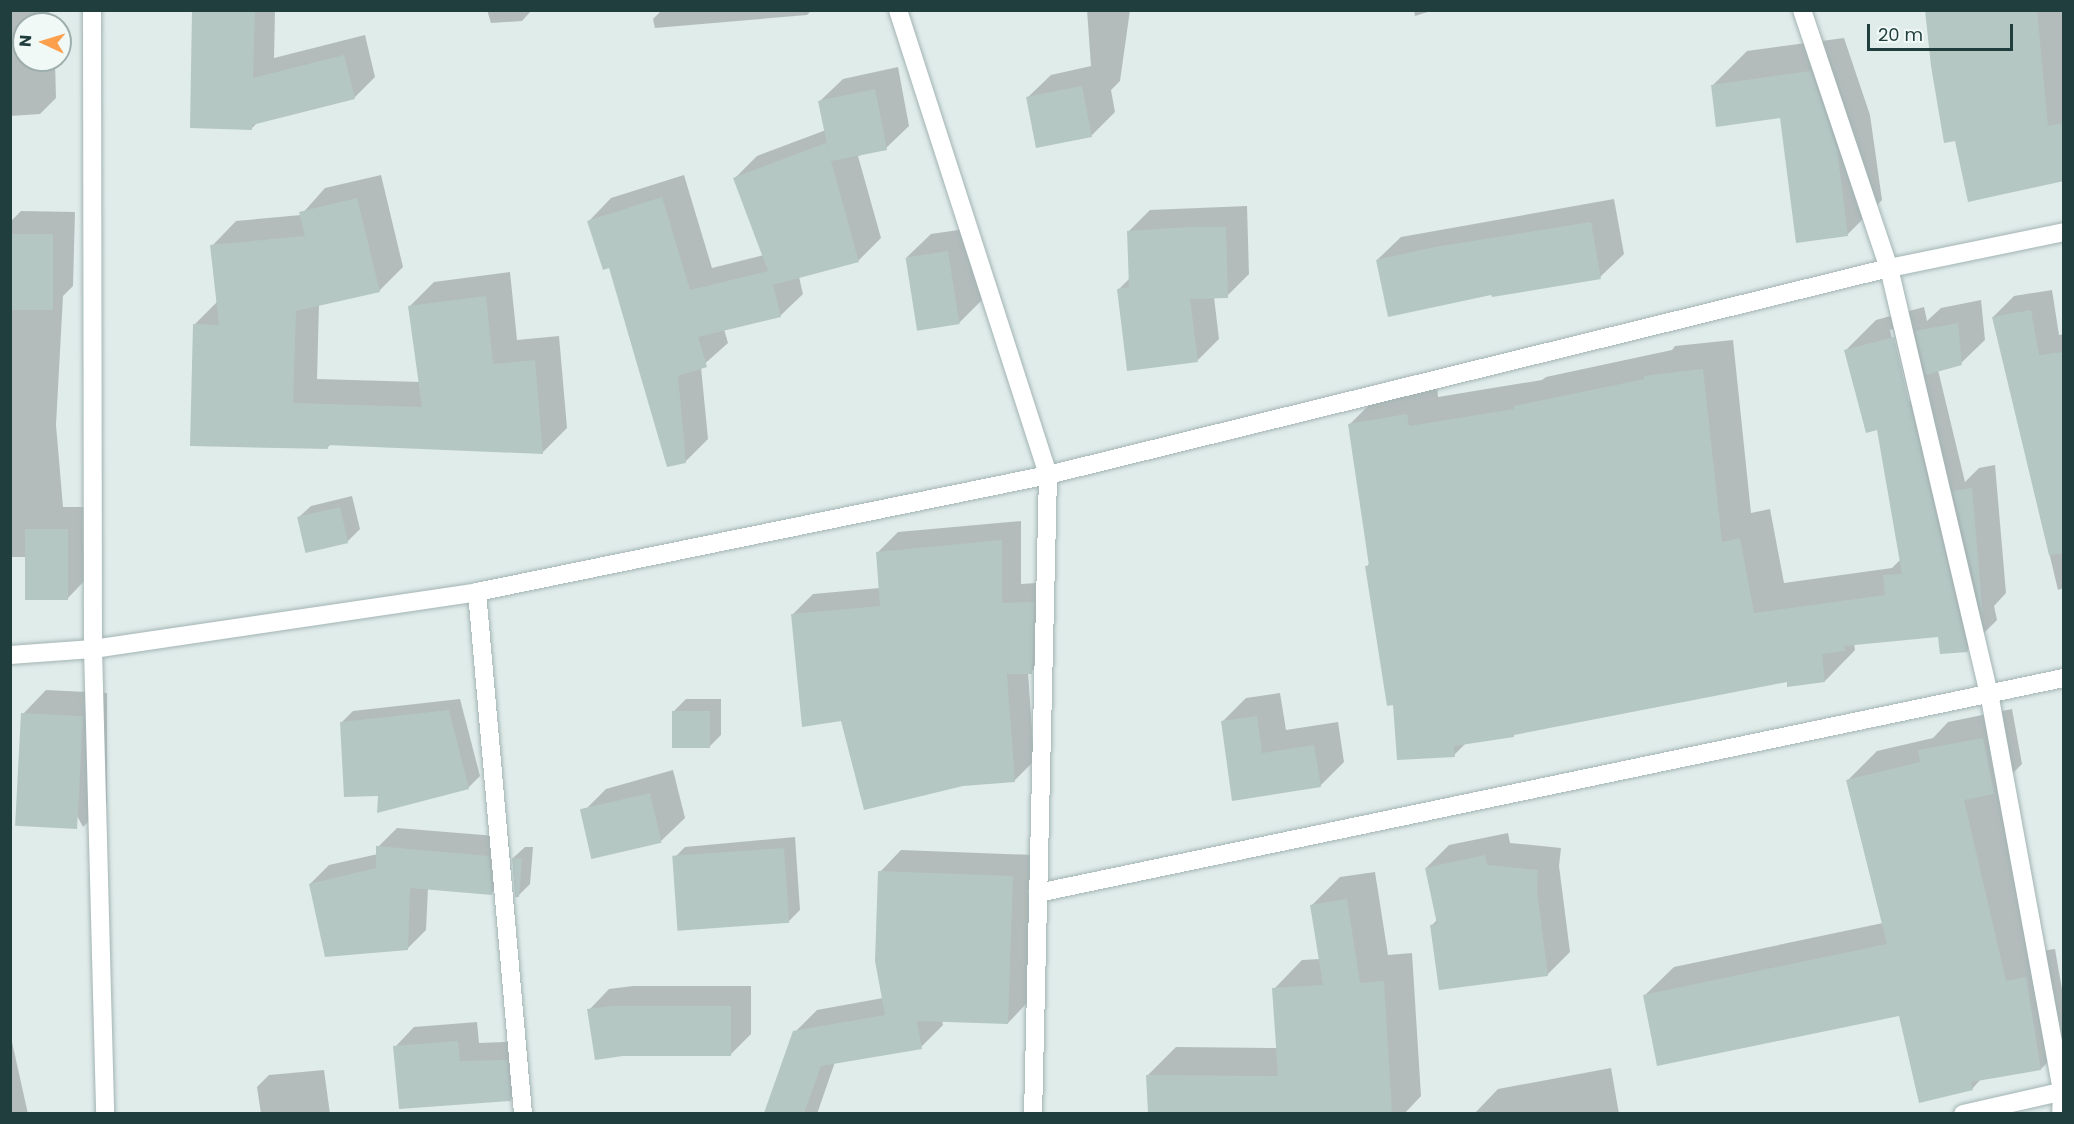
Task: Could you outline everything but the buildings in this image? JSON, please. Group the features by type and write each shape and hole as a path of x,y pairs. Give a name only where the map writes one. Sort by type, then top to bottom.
{"street":[{"path":"92,10 93,649 105,1113"},
{"path":"898,10 1048,475 1033,1113"},
{"path":"1802,10 1889,268 1989,693 2063,1091 2061,1113"},
{"path":"10,655 93,649 477,592 1048,475 1889,268 2064,232"},
{"path":"477,592 522,1113"},
{"path":"1038,892 2064,678"},
{"path":"1963,1113 2063,1091"}]}
